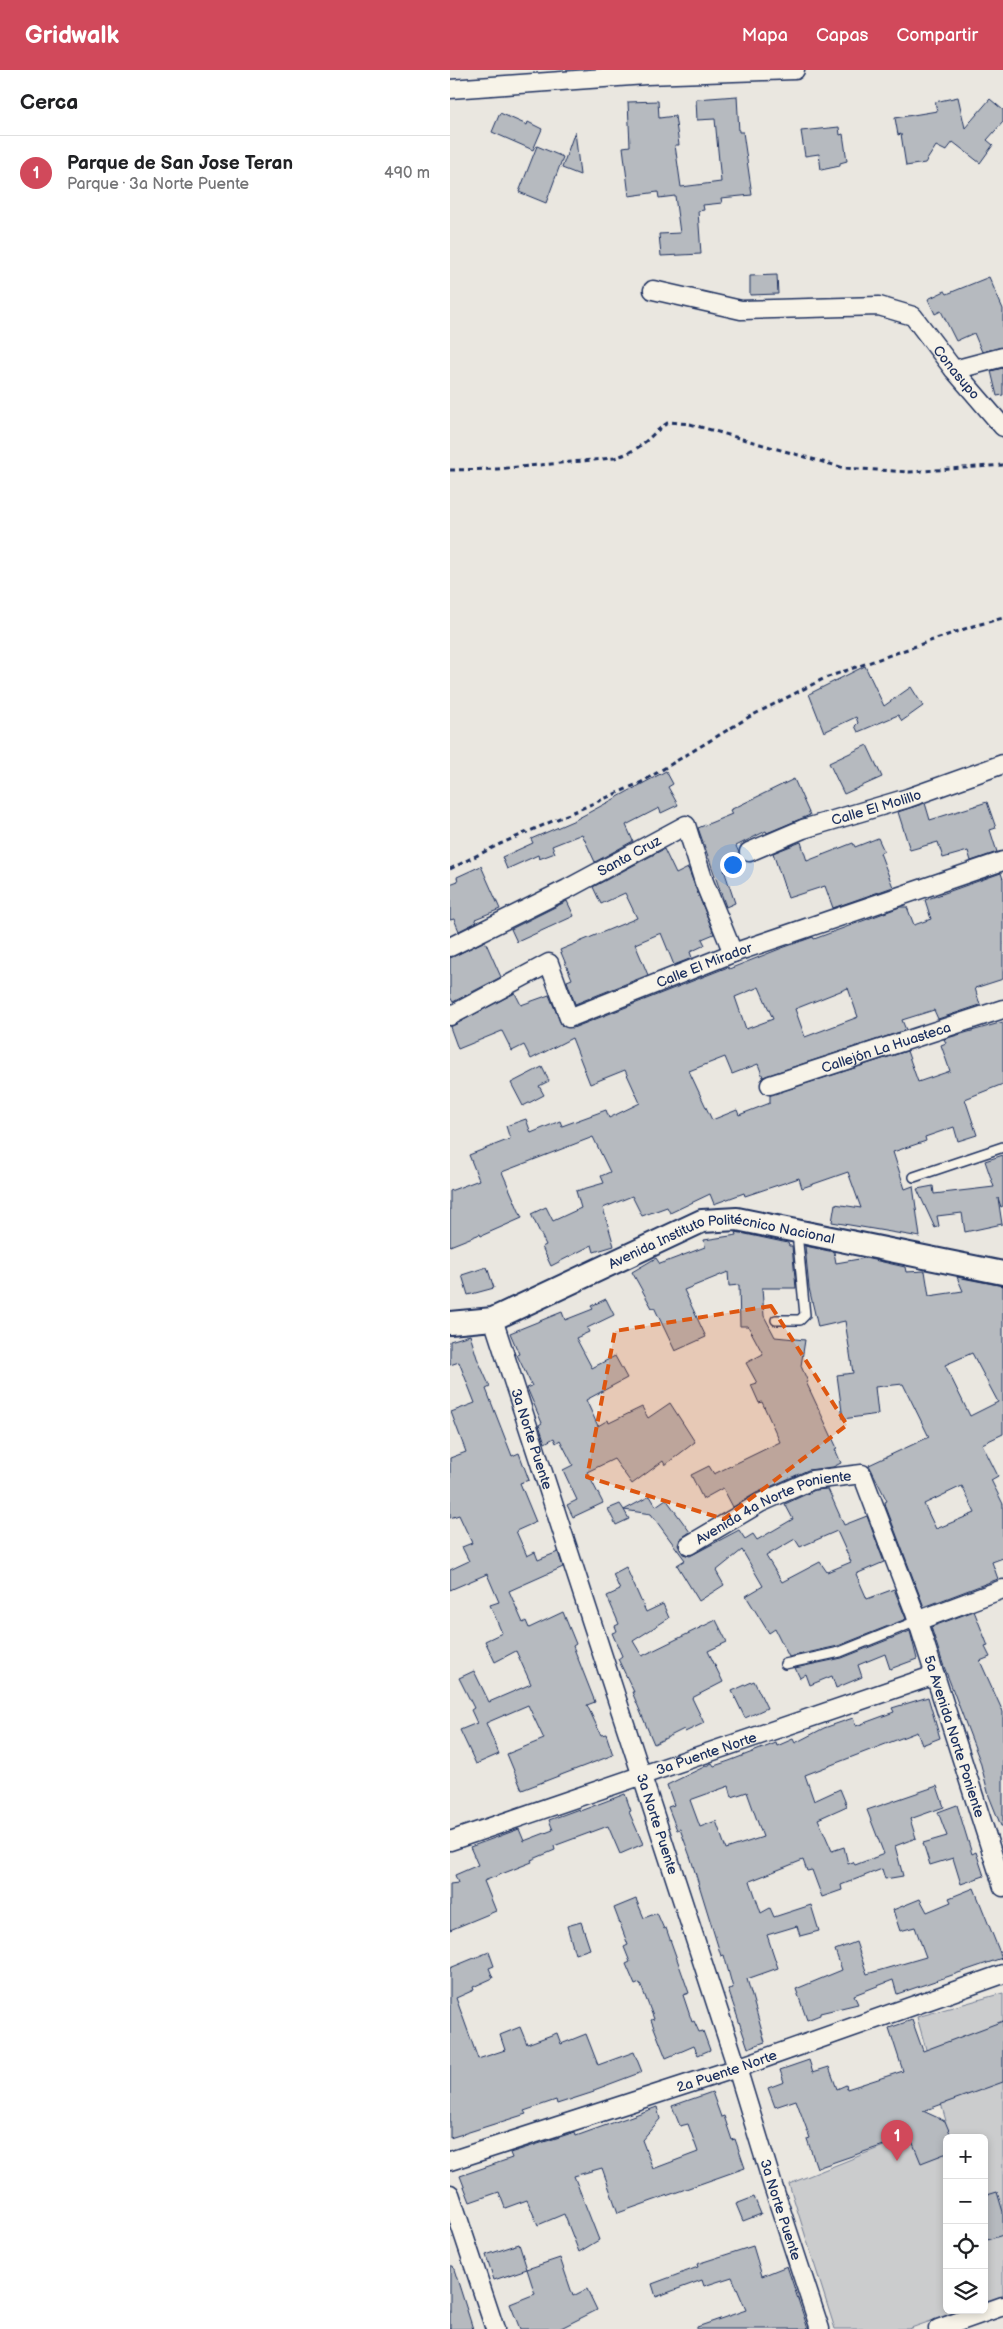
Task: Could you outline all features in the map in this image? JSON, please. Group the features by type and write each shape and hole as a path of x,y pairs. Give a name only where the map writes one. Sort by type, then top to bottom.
{"street":[{"path":"450,88 645,72 795,70"},
{"name":"Conasupo","path":"653,290 741,310 879,306 913,316 954,370 1003,427"},
{"path":"954,370 1003,357"},
{"name":"Calle El Molillo","path":"749,852 803,829 908,798 1003,764"},
{"name":"Santa Cruz","path":"450,947 567,889 686,825 704,882 733,953"},
{"name":"Calle El Mirador","path":"450,1016 549,963 568,1018 733,953 1003,861"},
{"name":"Callejón La Huasteca","path":"770,1085 1003,1009"},
{"name":"Avenida Instituto Politécnico Nacional","path":"450,1323 493,1319 702,1221 737,1219 1003,1273"},
{"name":"3a Norte Puente","path":"493,1319 820,2329"},
{"name":"Avenida 4a Norte Poniente","path":"689,1545 760,1503 812,1480 862,1474 916,1617"},
{"path":"916,1617 1003,1590"},
{"name":"5a Avenida Norte Poniente","path":"916,1617 1003,1887"},
{"name":"3a Puente Norte","path":"450,1841 935,1675"},
{"name":"2a Puente Norte","path":"450,2161 737,2068 1003,1974"},
{"path":"450,2194 495,2329"},
{"path":"938,2329 1003,2306"}],"lane":[{"path":"914,1177 1003,1147"},
{"path":"776,1320 800,1320 805,1315 796,1230"},
{"path":"785,1664 840,1652 916,1617"}],"path":[{"path":"450,470 497,469 614,458 630,453 641,446 669,422 690,424 844,468 910,472 946,471 1003,465"},
{"path":"450,869 500,844 640,783 749,717 825,678 973,626 1003,618"}],"highlighted area":[{"path":"771,1306 847,1425 724,1519 587,1477 615,1331"}],"shaded area":[{"path":"1003,1993 1003,2296 988,2302 988,2134 943,2134 943,2314 951,2314 908,2329 835,2329 789,2184 946,2121 917,2017"}],"building":[{"path":"737,96 739,132 743,132 752,195 721,198 722,203 703,205 704,210 698,211 701,254 661,256 659,234 680,233 675,196 659,198 658,192 629,196 623,147 630,146 628,102 658,101 659,118 675,116 679,145 675,145 681,187 721,182 715,119 697,120 696,99"},
{"path":"958,97 965,128 990,99 1003,110 1003,122 987,140 993,145 980,163 953,142 946,151 936,146 925,163 906,166 901,134 898,135 895,118 937,111 935,102"},
{"path":"500,113 527,125 528,122 542,129 533,150 492,132"},
{"path":"839,127 840,135 843,134 847,161 840,163 840,166 821,170 819,154 805,156 801,131"},
{"path":"575,131 580,175 562,168"},
{"path":"537,146 563,157 546,203 519,192"},
{"path":"777,275 778,294 750,295 750,276"},
{"path":"989,277 1003,309 1003,347 982,352 974,333 956,341 941,311 935,314 928,299 945,291 947,294"},
{"path":"1003,368 1003,395 997,396 991,371"},
{"path":"865,666 884,706 911,687 923,706 902,721 898,715 858,732 855,726 858,723 856,717 824,732 809,694"},
{"path":"867,745 882,777 844,794 829,763"},
{"path":"666,771 673,784 668,787 678,805 661,813 659,808 626,825 633,841 595,862 582,834 552,846 555,853 539,859 538,855 507,869 502,857 533,843 531,839 575,820"},
{"path":"794,779 810,815 767,833 766,831 736,846 743,862 724,870 735,903 726,907 698,828 732,814 730,810"},
{"path":"987,802 996,828 990,830 997,852 971,861 968,851 943,858 938,842 910,850 898,812 925,803 930,820"},
{"path":"878,838 884,851 880,853 893,887 833,908 825,886 788,898 773,853 801,842 807,861 853,843 855,847"},
{"path":"664,849 676,874 688,868 714,934 702,939 705,945 690,952 692,958 674,965 661,933 635,944 648,975 575,1004 567,981 572,979 560,950 637,918 625,893 601,904 593,887"},
{"path":"481,866 500,909 475,919 477,922 459,931 454,919 450,920 450,884 458,881 457,877"},
{"path":"1001,873 1003,879 1003,979 975,988 980,1005 938,1019 934,1010 902,1020 906,1030 763,1077 758,1064 732,1074 725,1057 689,1071 712,1120 737,1110 739,1115 770,1103 770,1095 907,1051 918,1082 950,1071 941,1045 946,1043 944,1039 1003,1022 1003,1084 965,1099 977,1135 958,1141 954,1127 925,1137 926,1141 893,1152 905,1189 913,1186 920,1237 832,1222 835,1204 861,1208 848,1172 802,1188 799,1178 745,1196 744,1193 714,1204 710,1194 670,1213 667,1207 642,1216 632,1196 603,1208 614,1246 594,1252 592,1245 551,1266 542,1247 546,1245 531,1214 546,1207 553,1221 581,1208 576,1191 604,1183 601,1176 610,1172 593,1137 502,1172 522,1218 481,1236 480,1234 450,1246 450,1191 479,1180 469,1155 510,1139 506,1126 526,1119 531,1133 560,1121 562,1126 606,1110 609,1118 640,1103 625,1070 590,1084 572,1038 531,1059 524,1045 512,1051 502,1031 458,1049 450,1027 515,993 521,1005 549,995 562,1026 573,1028 728,967 729,969 782,948 813,937 814,939 900,907 907,907 914,925 931,919 925,900","holes":["759,987 773,1019 746,1029 735,997","848,988 858,1017 805,1037 795,1009"]},
{"path":"567,901 574,916 517,942 511,929"},
{"path":"485,941 501,977 453,1002 450,997 450,958"},
{"path":"542,1067 549,1081 539,1086 544,1095 523,1106 511,1083"},
{"path":"1003,1155 1003,1206 1001,1207 998,1198 1002,1224 965,1232 962,1213 937,1216 939,1226 935,1228 917,1189 933,1186 934,1194 994,1187 985,1161"},
{"path":"736,1232 788,1243 789,1246 792,1246 796,1288 762,1288 764,1316 775,1337 805,1340 801,1366 808,1382 806,1382 837,1448 835,1449 841,1463 833,1467 808,1470 756,1493 733,1507 723,1488 703,1499 691,1475 709,1466 714,1474 780,1442 762,1402 759,1403 751,1385 757,1383 746,1363 763,1354 748,1326 740,1326 739,1285 729,1286 728,1272 684,1290 706,1337 675,1351 654,1307 652,1308 632,1272 656,1258 660,1264 705,1247 704,1240 737,1235"},
{"path":"805,1246 834,1252 836,1263 865,1258 905,1267 906,1272 925,1271 929,1296 963,1291 957,1277 1003,1286 1003,1434 982,1444 998,1476 991,1480 1003,1504 1003,1558 992,1562 998,1579 924,1607 886,1507 885,1502 887,1501 869,1465 929,1437 903,1384 875,1387 878,1414 843,1419 837,1375 853,1373 845,1321 818,1327 809,1288","holes":["972,1353 998,1402 970,1416 945,1365","962,1486 975,1513 936,1529 924,1504"]},
{"path":"487,1267 494,1288 468,1295 462,1275"},
{"path":"606,1299 614,1315 587,1328 589,1332 576,1338 592,1368 615,1356 627,1378 586,1400 598,1426 608,1420 609,1423 642,1407 648,1418 670,1403 695,1442 665,1465 663,1461 632,1484 614,1459 587,1472 603,1503 573,1517 567,1505 577,1500 563,1470 573,1465 560,1440 556,1443 554,1438 545,1443 539,1425 542,1423 527,1388 532,1386 517,1355 519,1354 510,1333 562,1312 565,1320 593,1309 591,1306"},
{"path":"470,1335 477,1358 490,1387 486,1389 512,1456 519,1453 529,1480 520,1483 536,1522 516,1531 527,1556 535,1552 538,1560 558,1552 563,1567 509,1591 523,1623 526,1621 529,1628 563,1612 576,1644 573,1646 595,1702 587,1705 601,1735 606,1734 613,1755 522,1790 507,1754 544,1739 528,1705 486,1723 499,1754 476,1764 460,1730 477,1723 471,1710 474,1708 459,1678 474,1671 489,1702 531,1684 516,1651 495,1662 485,1641 502,1633 490,1605 499,1602 487,1574 450,1590 450,1570 469,1561 462,1547 472,1543 459,1515 450,1518 450,1458 466,1452 451,1412 475,1403 459,1362 450,1365 450,1341"},
{"path":"828,1489 844,1525 867,1516 884,1562 856,1574 867,1599 894,1589 906,1619 838,1646 789,1657 775,1629 769,1633 746,1596 763,1586 742,1550 716,1571 724,1585 699,1601 677,1565 685,1560 651,1514 624,1510 650,1496 656,1506 666,1499 690,1532 680,1539 678,1545 683,1554 690,1556 739,1530 745,1539 753,1534 757,1540 793,1519 785,1504 815,1490","holes":["837,1531 851,1562 827,1572 820,1562 782,1582 766,1556 795,1539 800,1547"]},
{"path":"620,1504 629,1519 616,1525 608,1509"},
{"path":"626,1567 646,1612 663,1604 669,1618 633,1641 642,1656 716,1620 727,1642 708,1651 723,1682 692,1698 704,1723 685,1732 684,1729 654,1744 632,1692 634,1692 618,1659 622,1656 612,1633 617,1631 615,1626 619,1624 607,1596 620,1590 613,1574"},
{"path":"974,1611 988,1646 985,1647 990,1657 980,1661 1003,1712 1003,1826 1001,1826 989,1796 980,1761 931,1627"},
{"path":"910,1631 917,1659 890,1669 885,1654 858,1665 862,1677 836,1688 832,1676 810,1685 806,1674 800,1678 795,1668 842,1658"},
{"path":"754,1681 767,1708 745,1718 732,1691"},
{"path":"928,1697 940,1738 922,1745 917,1732 805,1775 814,1801 840,1789 847,1806 818,1819 832,1851 844,1847 848,1864 853,1862 855,1865 884,1854 867,1810 937,1786 944,1807 910,1819 916,1838 895,1846 903,1876 885,1879 882,1869 841,1885 842,1890 822,1897 812,1870 807,1871 803,1860 750,1881 761,1913 770,1908 774,1917 811,1905 819,1931 800,1936 797,1926 767,1935 778,1968 747,1979 765,2042 748,2048 728,1989 733,1988 724,1955 721,1956 680,1829 677,1830 668,1807 674,1805 667,1785 712,1763 714,1766 776,1743 777,1746 793,1739 795,1743 824,1728 853,1718 856,1726 894,1712 892,1708","holes":["729,1786 732,1797 747,1792 763,1837 726,1849 716,1821 700,1827 690,1800"]},
{"path":"625,1794 631,1811 629,1812 643,1844 620,1854 608,1826 554,1846 555,1850 531,1860 532,1862 484,1881 496,1911 450,1930 450,1884 458,1883 455,1875 478,1865 470,1847 519,1829 524,1841 553,1830 549,1820 579,1809 580,1811"},
{"path":"957,1805 972,1854 976,1852 984,1876 961,1884 953,1858 930,1865 923,1843 947,1836 938,1812"},
{"path":"974,1888 1002,1958 897,1994 893,1980 854,1995 858,2004 820,2013 820,2015 807,2020 796,1989 842,1970 835,1950 856,1942 867,1974 926,1957 915,1927 900,1931 893,1910 920,1899 927,1912 951,1902 949,1898"},
{"path":"636,1899 644,1918 657,1913 664,1929 666,1928 689,1993 683,1995 692,2022 694,2021 699,2032 703,2031 710,2050 698,2055 694,2046 666,2058 651,2020 654,2019 640,1983 635,1985 626,1964 630,1962 624,1947 628,1945 614,1908"},
{"path":"581,1922 590,1949 575,1954 567,1926"},
{"path":"489,1952 494,1966 489,1968 493,1978 473,1987 474,1990 456,1998 478,2059 505,2050 500,2035 520,2027 527,2044 557,2033 561,2044 586,2034 598,2065 634,2052 642,2072 594,2090 594,2092 557,2104 556,2100 524,2111 526,2114 450,2138 450,1968"},
{"path":"912,2020 923,2051 1003,2021 1003,2082 923,2111 945,2121 950,2134 943,2134 943,2155 921,2163 910,2136 817,2168 807,2139 810,2138 796,2100 775,2107 768,2088 784,2082 780,2070 809,2060 813,2072 829,2067 837,2089 846,2085 847,2089 903,2071 889,2028"},
{"path":"712,2092 721,2117 724,2116 732,2140 735,2139 745,2168 618,2213 602,2168 574,2176 599,2240 579,2252 564,2214 538,2225 527,2200 505,2208 499,2192 470,2202 460,2176 512,2158 510,2153 575,2132 576,2136 657,2107 660,2119 642,2140 653,2169 698,2152 688,2124 680,2126 672,2106"},
{"path":"997,2192 1003,2212 1003,2235 988,2240 988,2224 988,2195"},
{"path":"754,2197 761,2214 743,2221 736,2204"},
{"path":"519,2244 527,2269 494,2280 486,2255"},
{"path":"753,2246 762,2276 787,2266 808,2329 697,2329 697,2327 746,2310 732,2277 704,2286 702,2280 656,2297 652,2284 698,2267 697,2264"},
{"path":"560,2258 573,2296 587,2289 597,2310 559,2329 520,2329 510,2304 535,2294 527,2269"},
{"path":"450,2266 453,2266 473,2329 450,2329"}],"place":[{"name":"Parque de San Jose Teran","path":"897,2161"}]}
